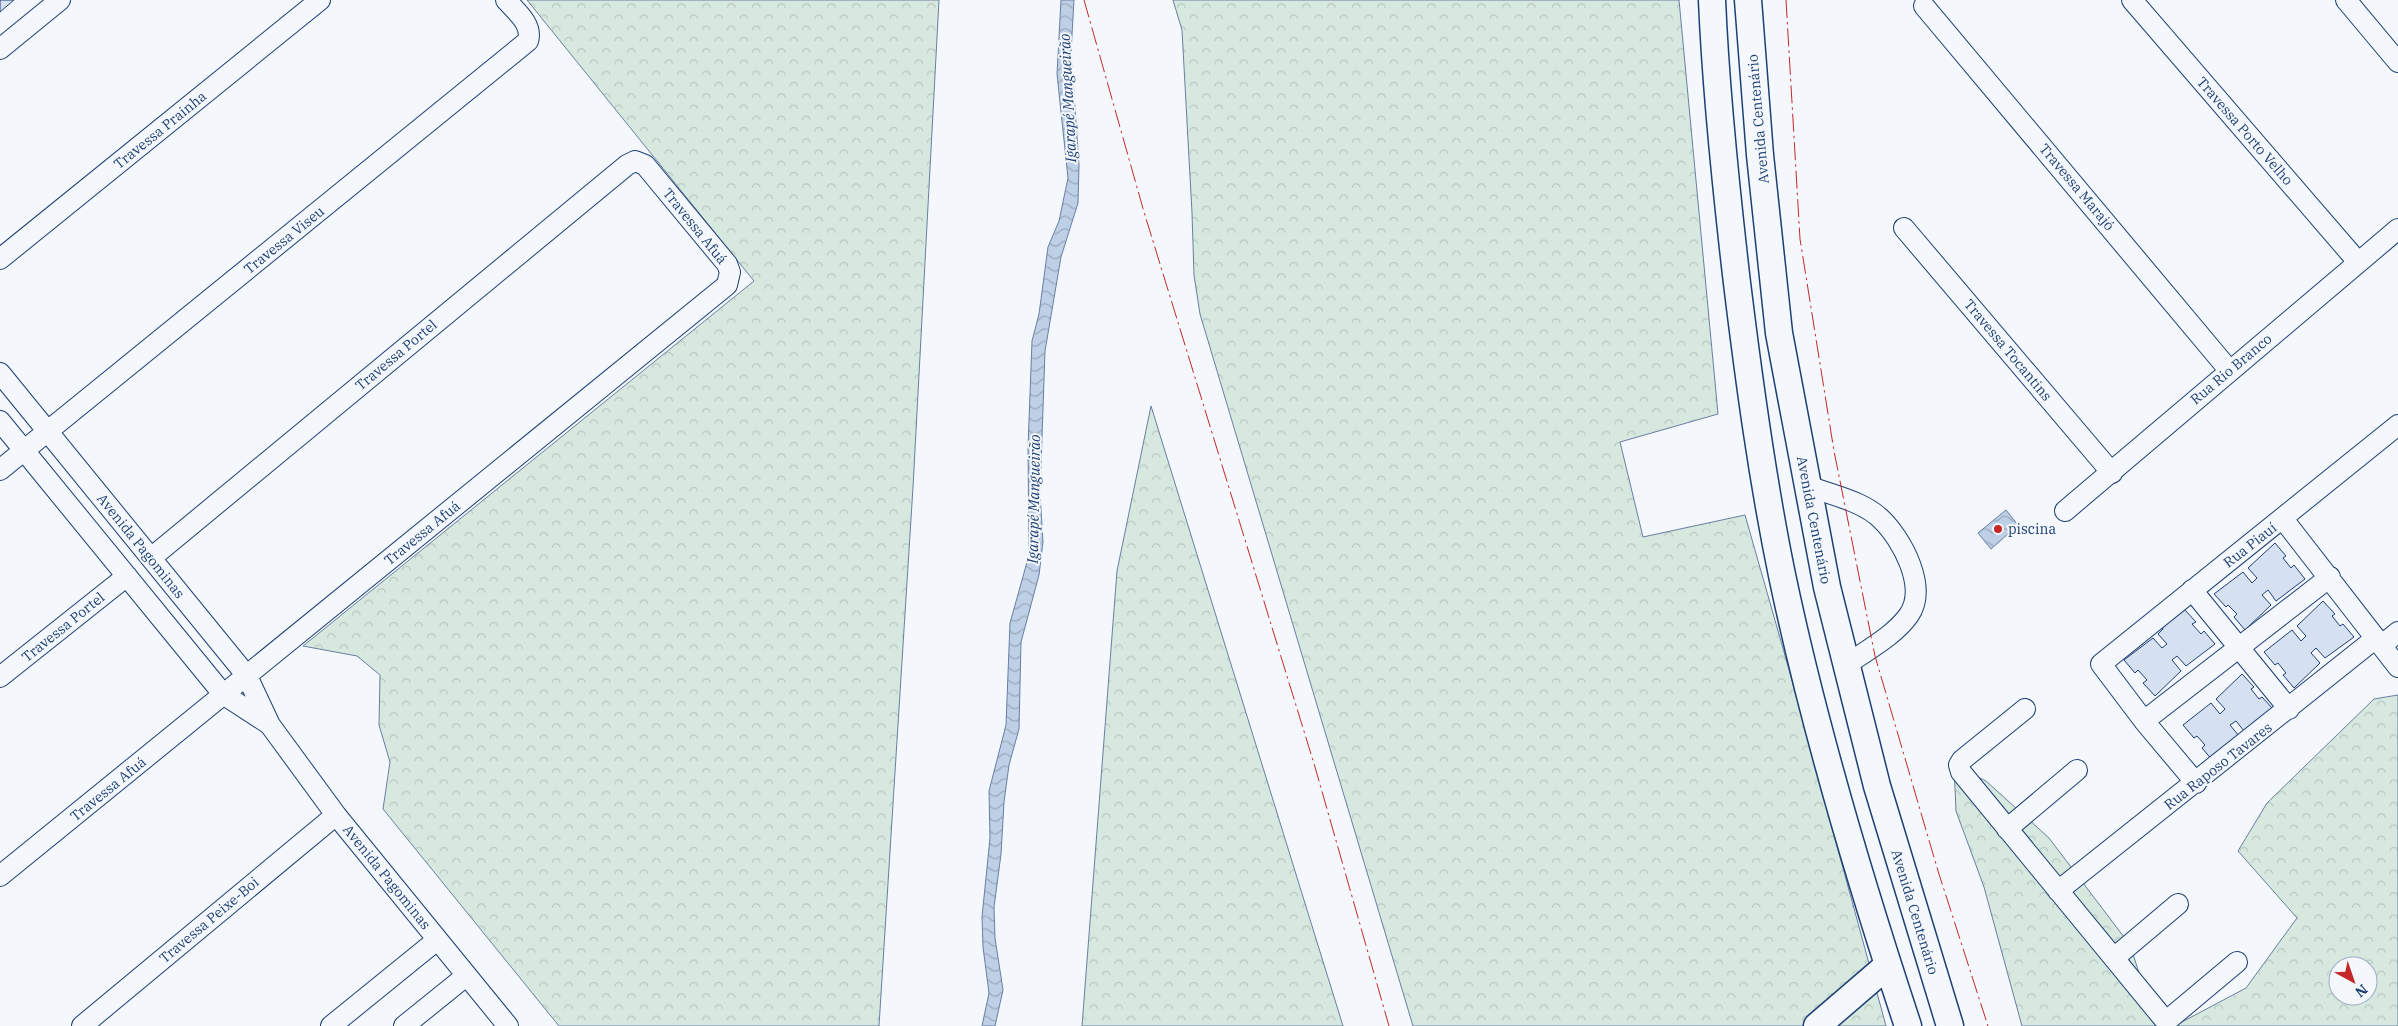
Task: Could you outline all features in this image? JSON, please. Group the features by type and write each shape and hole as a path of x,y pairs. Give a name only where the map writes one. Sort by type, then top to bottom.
{"main road":[{"path":"1712,0 1714,49 1730,221 1751,403 1781,566 1838,801 1908,1026"},
{"name":"Avenida Centenário","path":"1748,0 1760,155 1779,333 1827,587 1877,786 1950,1026"},
{"path":"1817,1026 1888,965"}],"street":[{"path":"0,50 60,0"},
{"name":"Travessa Prainha","path":"0,259 320,0"},
{"name":"Travessa Viseu","path":"0,470 528,42 531,33 527,24 506,0"},
{"name":"Travessa Porto Velho","path":"2132,0 2358,262"},
{"path":"2346,0 2398,62"},
{"name":"Travessa Marajó","path":"1924,6 2229,370"},
{"name":"Travessa Portel","path":"151,558 627,165 635,161 645,165"},
{"name":"Travessa Afuá","path":"0,876 727,284 730,272 727,264 645,165"},
{"name":"Travessa Tocantins","path":"1904,228 2112,472"},
{"name":"Rua Rio Branco","path":"2065,511 2229,370 2398,229"},
{"name":"Avenida Pagominas","path":"0,374 247,676 270,725 336,815 508,1026"},
{"name":"Avenida Pagominas","path":"0,421 223,694 270,725"},
{"name":"Rua Piauí","path":"2144,721 2101,664 2398,425"},
{"path":"1808,486 1859,505 1880,518 1896,538 1911,563 1917,593 1910,614 1892,632 1846,665"},
{"path":"2283,519 2330,577 2398,667"},
{"name":"Travessa Portel","path":"0,678 126,576"},
{"path":"2196,783 2144,721 2330,577"},
{"path":"2192,590 2289,709"},
{"name":"Rua Raposo Tavares","path":"2058,891 2289,709 2379,642 2398,632"},
{"path":"2024,709 1962,760 1959,765 1961,772 2166,1020 2237,962"},
{"path":"2006,828 2077,770"},
{"name":"Travessa Peixe-Boi","path":"82,1026 336,815"},
{"path":"2114,958 2178,904"},
{"path":"331,1026 437,940"},
{"path":"404,1026 466,976"}],"green space":[{"path":"527,0 939,0 913,487 879,1026 559,1026 383,809 390,762 379,725 380,675 357,656 303,646 754,281"},
{"path":"1173,0 1679,0 1718,414 1620,442 1643,537 1745,515 1886,1026 1413,1026 1200,314 1194,275 1182,30"},
{"path":"1151,406 1343,1026 1082,1026 1117,571"},
{"path":"2398,695 2398,1026 2022,1026 1984,887 1956,811 1954,765 1986,781 2049,838 2130,945 2142,982 2180,1023 2246,988 2297,918 2238,851 2267,803 2374,699"}],"water":[{"name":"Igarapé Mangueirão","path":"1061,0 1074,0 1071,52 1079,165 1078,203 1061,257 1045,351 1040,494 1043,542 1039,575 1021,642 1019,729 1009,765 994,907 995,938 1003,990 995,1026 982,1026 989,993 983,947 982,917 990,838 989,791 1006,725 1010,623 1029,555 1028,447 1032,341 1039,314 1048,247 1059,221 1068,178 1057,74"},
{"name":"piscina","path":"2006,510 2018,525 1991,549 1978,533"}],"building":[{"path":"0,0 14,0 0,12"},
{"path":"2275,543 2286,556 2283,558 2291,568 2294,565 2305,579 2276,601 2268,590 2262,595 2271,605 2245,630 2234,617 2237,614 2228,605 2226,607 2214,594 2243,572 2252,583 2257,578 2248,568"},
{"path":"2323,601 2335,614 2332,616 2340,626 2343,624 2354,637 2325,658 2316,648 2311,653 2320,663 2294,688 2283,675 2286,673 2278,663 2275,665 2264,652 2292,630 2301,641 2306,636 2297,626"},
{"path":"2184,609 2196,622 2192,624 2201,634 2204,631 2215,644 2186,666 2177,656 2172,660 2181,671 2155,696 2143,683 2147,680 2138,670 2135,673 2124,660 2153,638 2162,648 2167,644 2158,634 2163,629 2162,627"},
{"path":"2242,674 2254,687 2251,689 2259,699 2262,697 2273,709 2244,731 2236,721 2230,725 2239,736 2213,761 2202,748 2205,745 2197,736 2194,738 2183,725 2211,703 2220,714 2225,709 2216,699"}],"power":[{"path":"1084,0 1144,212 1315,767 1389,1026"},
{"path":"1786,0 1800,239 1834,451 1875,656 1938,871 1988,1026"}],"place":[{"name":"piscina","path":"1998,529"}]}
